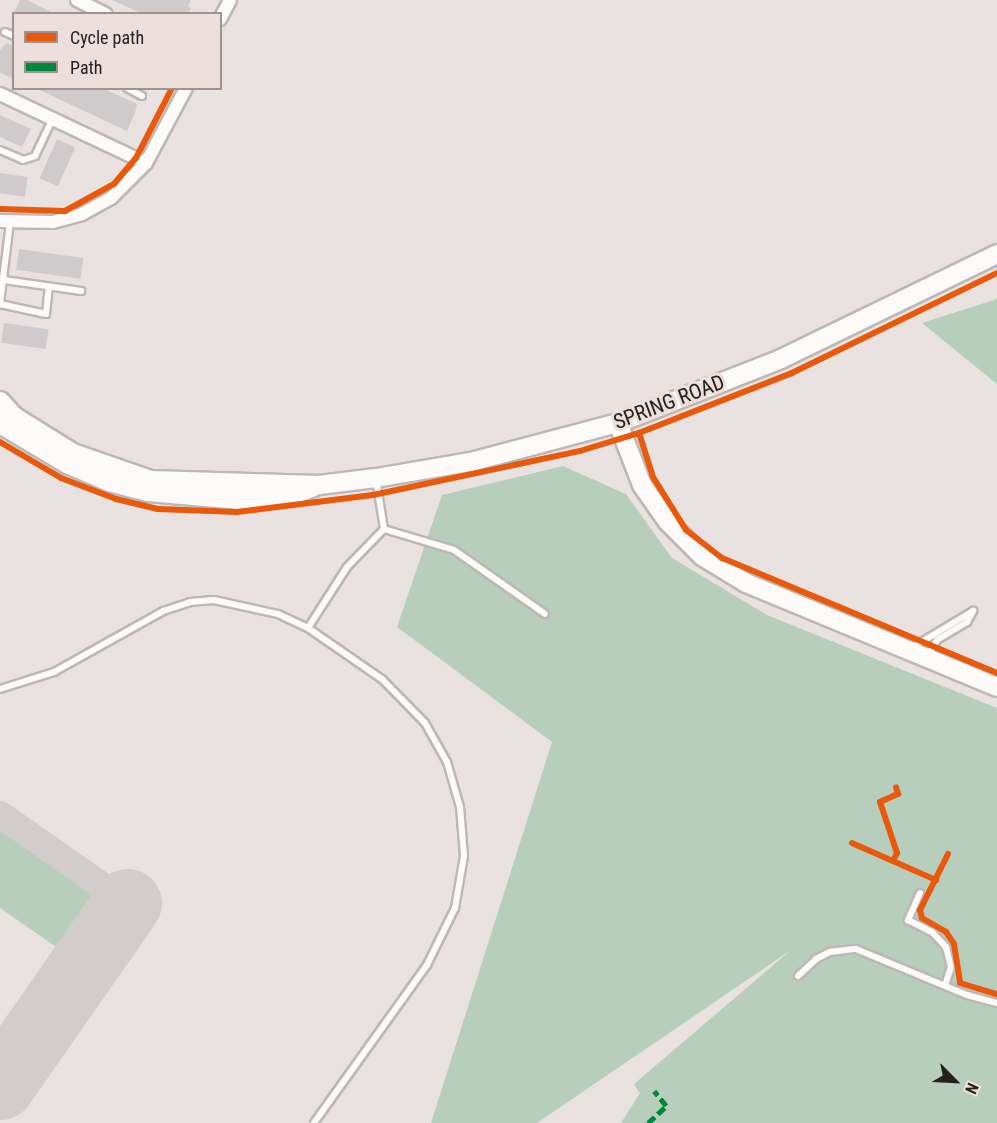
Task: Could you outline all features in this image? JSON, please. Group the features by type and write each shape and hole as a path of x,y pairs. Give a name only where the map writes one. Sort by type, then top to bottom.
{"main road":[{"name":"SPRING ROAD","path":"0,402 15,417 74,453 151,480 319,485 376,478 471,462 618,423 781,359 997,254"},
{"path":"618,423 648,494 668,522 702,556 746,583 997,687"},
{"name":"SPRING ROAD","path":"0,424 67,464 109,482 148,492 240,500 290,496 319,485"}],"street":[{"path":"77,0 102,12"},
{"path":"222,15 230,0"},
{"path":"5,221 53,222 82,214 122,188 146,163 185,90"},
{"path":"0,94 146,163"}],"lane":[{"path":"5,32 12,35"},
{"path":"131,90 142,96"},
{"path":"0,150 23,160 35,156 53,118"},
{"path":"0,156 12,155"},
{"path":"5,221 4,280 0,304 46,314 49,286"},
{"path":"4,280 81,291"},
{"path":"376,478 384,529"},
{"path":"384,529 454,550 545,614"},
{"path":"308,628 347,567 384,529"},
{"path":"0,689 54,672 163,611 190,602 226,602 278,614 308,628 383,680 425,723 455,783 464,847 454,908 439,945 314,1123"},
{"path":"908,650 973,611 967,622 937,640 927,658"},
{"path":"920,893 908,921 932,932 946,946 951,967 945,985"},
{"path":"798,976 816,959 830,952 856,949 997,1003"}],"green space":[{"path":"997,299 997,384 922,323"},
{"path":"563,466 626,494 672,558 767,615 997,708 997,1123 621,1123 640,1093 634,1084 791,950 537,1123 431,1123 552,742 397,627 442,495"},
{"path":"0,826 87,886 93,895 92,914 65,953 0,908"}],"building":[{"path":"20,0 27,0 51,12 14,12"},
{"path":"112,0 191,0 188,6 191,8 189,12 139,12"},
{"path":"7,43 12,45 12,78 0,73 0,50"},
{"path":"39,90 106,90 137,104 127,131"},
{"path":"0,115 31,129 22,147 0,137"},
{"path":"57,139 75,147 58,186 40,178"},
{"path":"0,173 28,177 25,197 0,193"},
{"path":"19,249 83,258 80,279 16,270"},
{"path":"4,323 49,329 46,349 1,343"}],"taxiway":[{"path":"0,814 127,903"}],"runway":[{"path":"0,1085 127,903"}],"marked path":[{"path":"648,1123 666,1106 654,1091"}],"cycle path":[{"path":"0,209 65,211 114,184 136,158 171,90"},
{"path":"0,442 61,478 116,499 158,509 237,512 373,495 580,451 639,433 792,373 997,273"},
{"path":"639,433 653,477 686,530 722,558 997,673"},
{"path":"893,861 897,853 880,802 898,794 896,787"},
{"path":"852,843 936,880"},
{"path":"948,854 920,910 922,918 946,932 954,944 960,983 997,994"}]}
